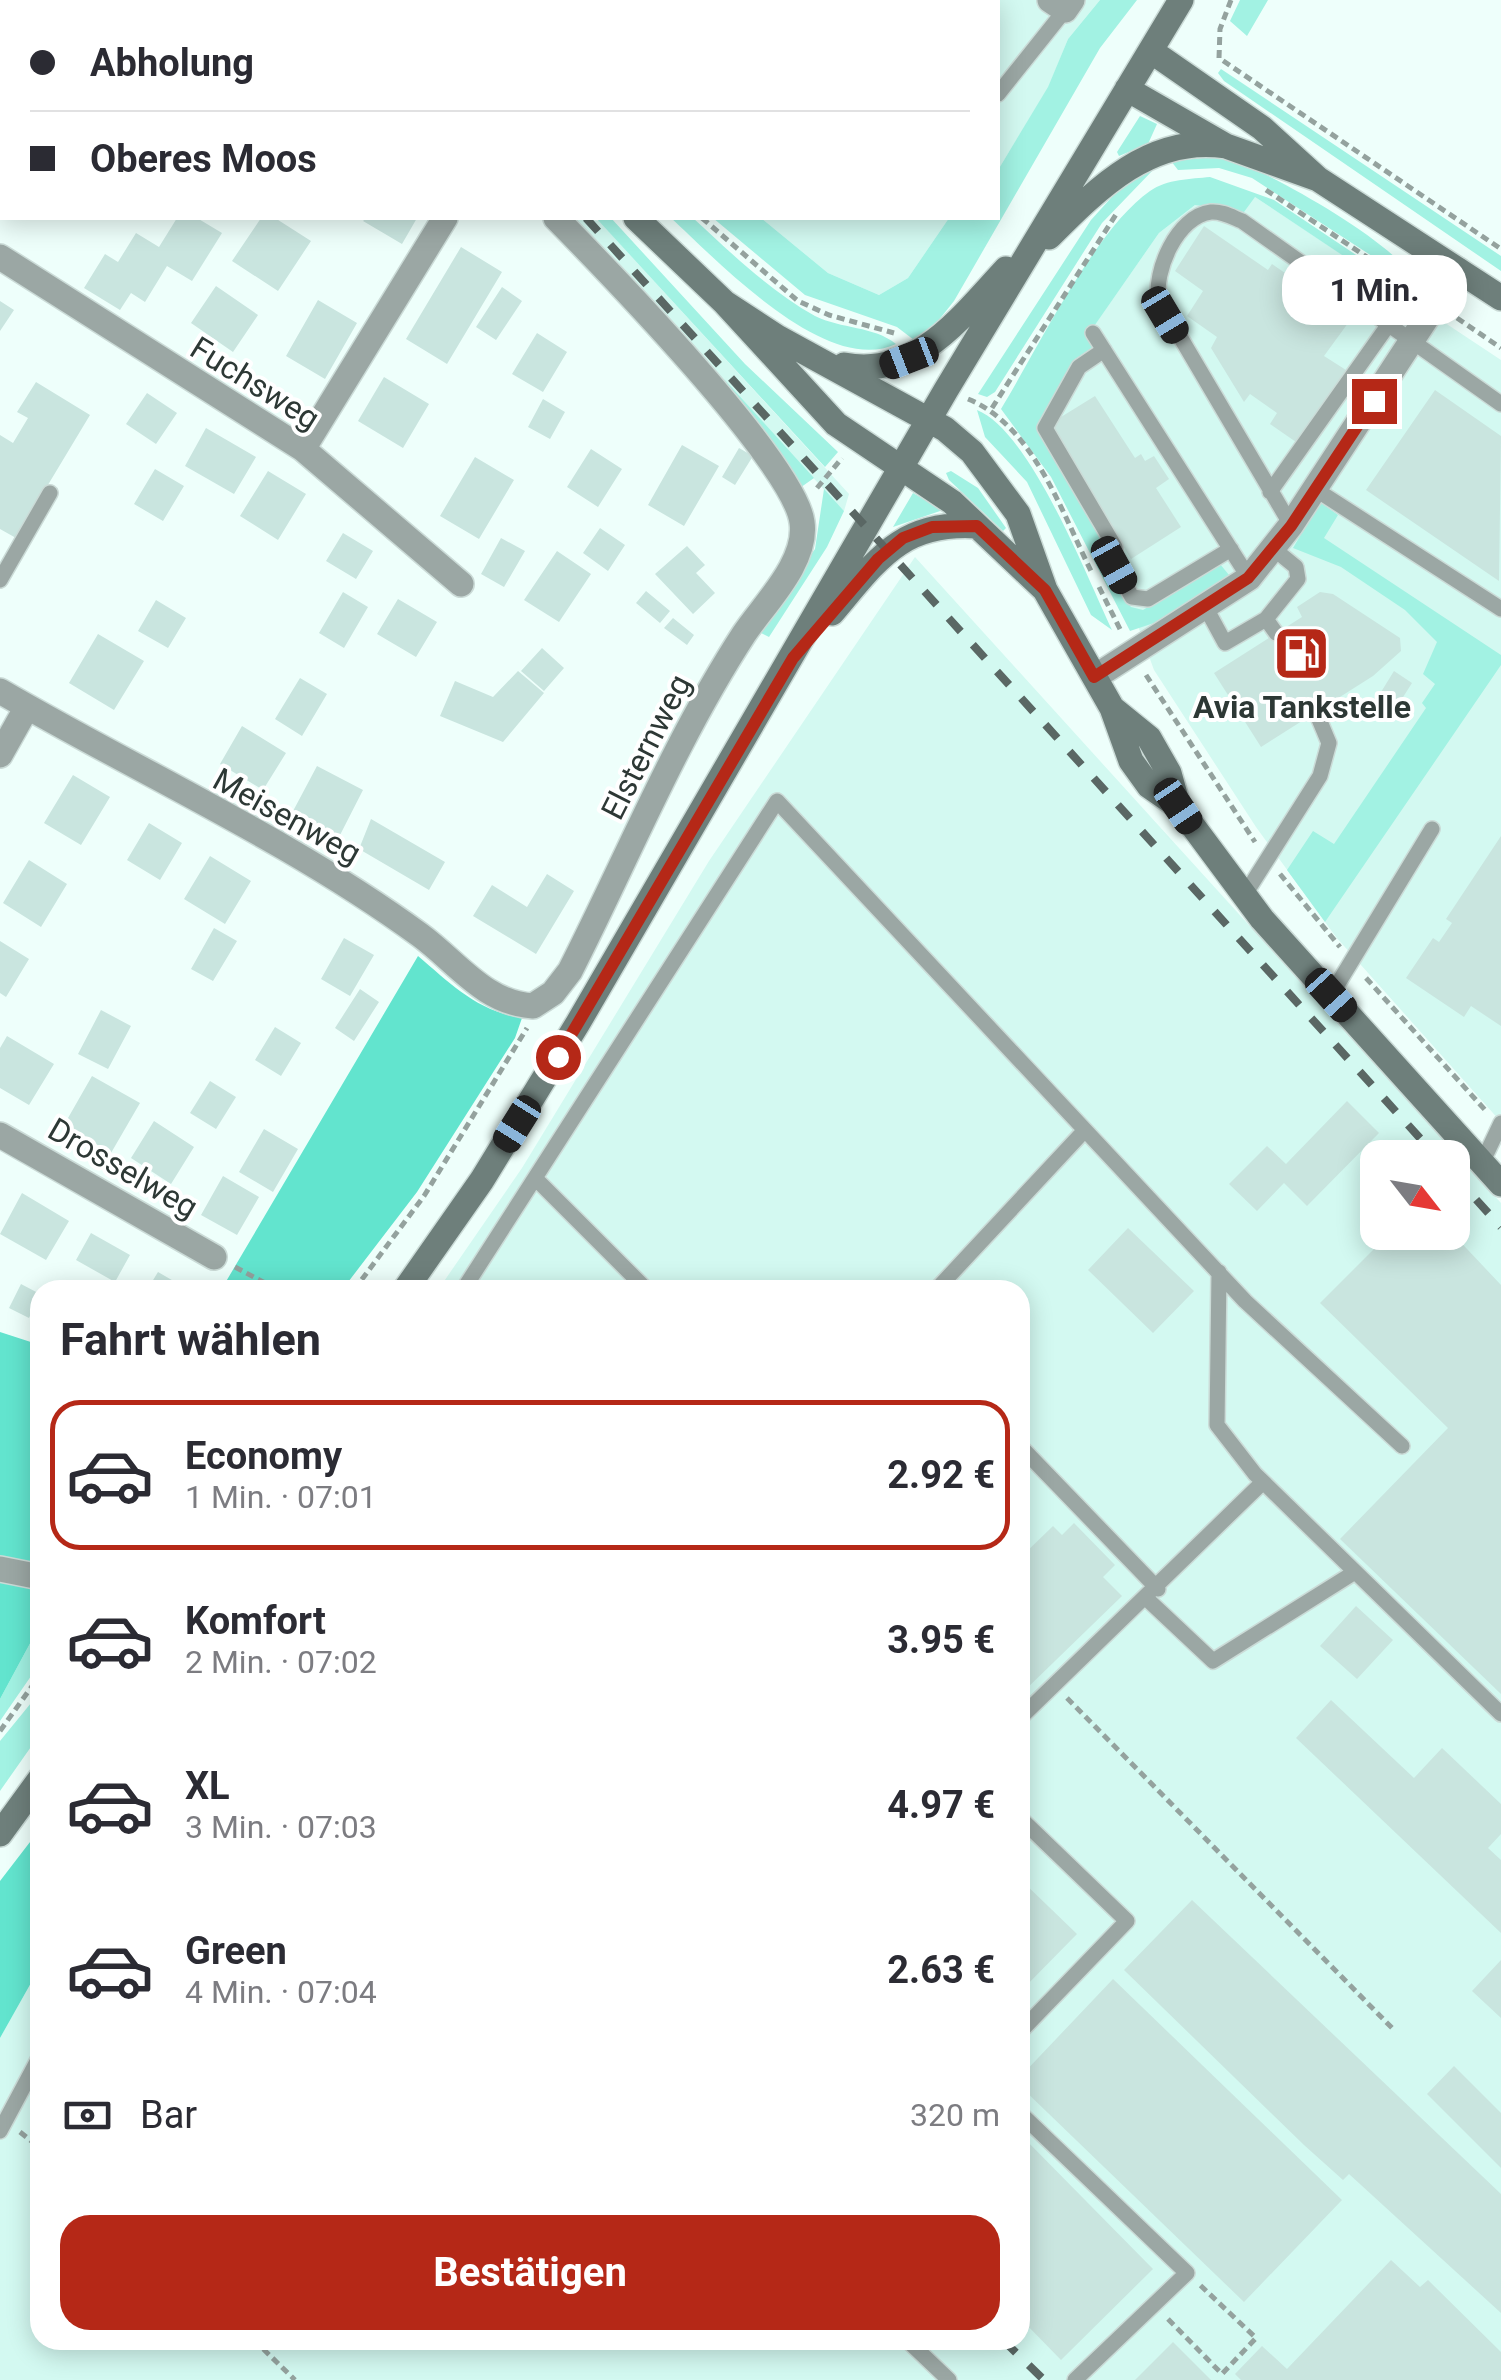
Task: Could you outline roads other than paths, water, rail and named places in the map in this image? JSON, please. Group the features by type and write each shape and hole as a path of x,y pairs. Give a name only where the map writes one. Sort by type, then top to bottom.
{"street":[{"path":"413,1280 517,1124 793,658 900,468 1181,0"},
{"path":"1151,50 1262,128 1318,178 1501,298"},
{"path":"1127,89 1226,146 1318,178"},
{"path":"1015,274 1073,212 1132,164 1186,146 1226,146"},
{"path":"302,450 444,220"},
{"name":"Elsternweg","path":"533,1006 554,993 570,971 704,702 788,570 803,535 800,511 718,395 558,220"},
{"path":"638,220 726,303 836,424 952,502 1045,590"},
{"path":"830,362 879,368 931,346 1043,228"},
{"name":"Fuchsweg","path":"0,257 302,450 461,584"},
{"path":"1094,677 1206,608 1248,578 1274,549 1458,270"},
{"path":"726,303 964,444 998,483 1022,524 1045,590 1112,708 1148,738 1169,772 1178,806 1244,896 1501,1184"},
{"path":"793,658 878,559 903,538 932,527 977,526"},
{"name":"Meisenweg","path":"0,691 341,882 434,945 495,998 533,1006"},
{"path":"0,755 27,707"},
{"name":"Drosselweg","path":"0,1136 214,1257"},
{"path":"0,1569 30,1575"},
{"path":"0,1834 30,1793"}],"lane":[{"path":"1000,91 1062,3"},
{"path":"1291,526 1159,301 1161,266 1179,236 1199,216 1226,214 1306,262 1501,404"},
{"path":"1270,492 1389,324"},
{"path":"1093,333 1248,578"},
{"path":"1104,350 1079,367 1045,428 1116,547 1114,565 1132,597 1148,599 1231,549"},
{"path":"1315,490 1501,608"},
{"path":"0,580 50,494"},
{"path":"1206,608 1225,643 1266,620 1298,579 1296,568 1274,549"},
{"path":"1266,620 1276,633"},
{"path":"1244,896 1320,776 1329,743 1316,712"},
{"path":"469,1280 777,801 1219,1272 1402,1446"},
{"path":"1331,995 1432,829"},
{"path":"1482,1164 1500,1125"},
{"path":"945,1280 1086,1130"},
{"path":"535,1178 637,1280"},
{"path":"1219,1272 1216,1425 1263,1482 1501,1714"},
{"path":"1030,1457 1213,1662 1355,1572"},
{"path":"1030,1709 1263,1482"},
{"path":"1030,1828 1126,1921 1030,2022"},
{"path":"0,2131 30,2075"},
{"path":"1030,2122 1187,2273 1075,2380"},
{"path":"918,2350 949,2380"}],"railway":[{"path":"588,220 1422,1140"},
{"path":"1470,1193 1501,1227"},
{"path":"1013,2350 1044,2380"}],"place":[{"name":"Avia Tankstelle","path":"1302,653"}]}
